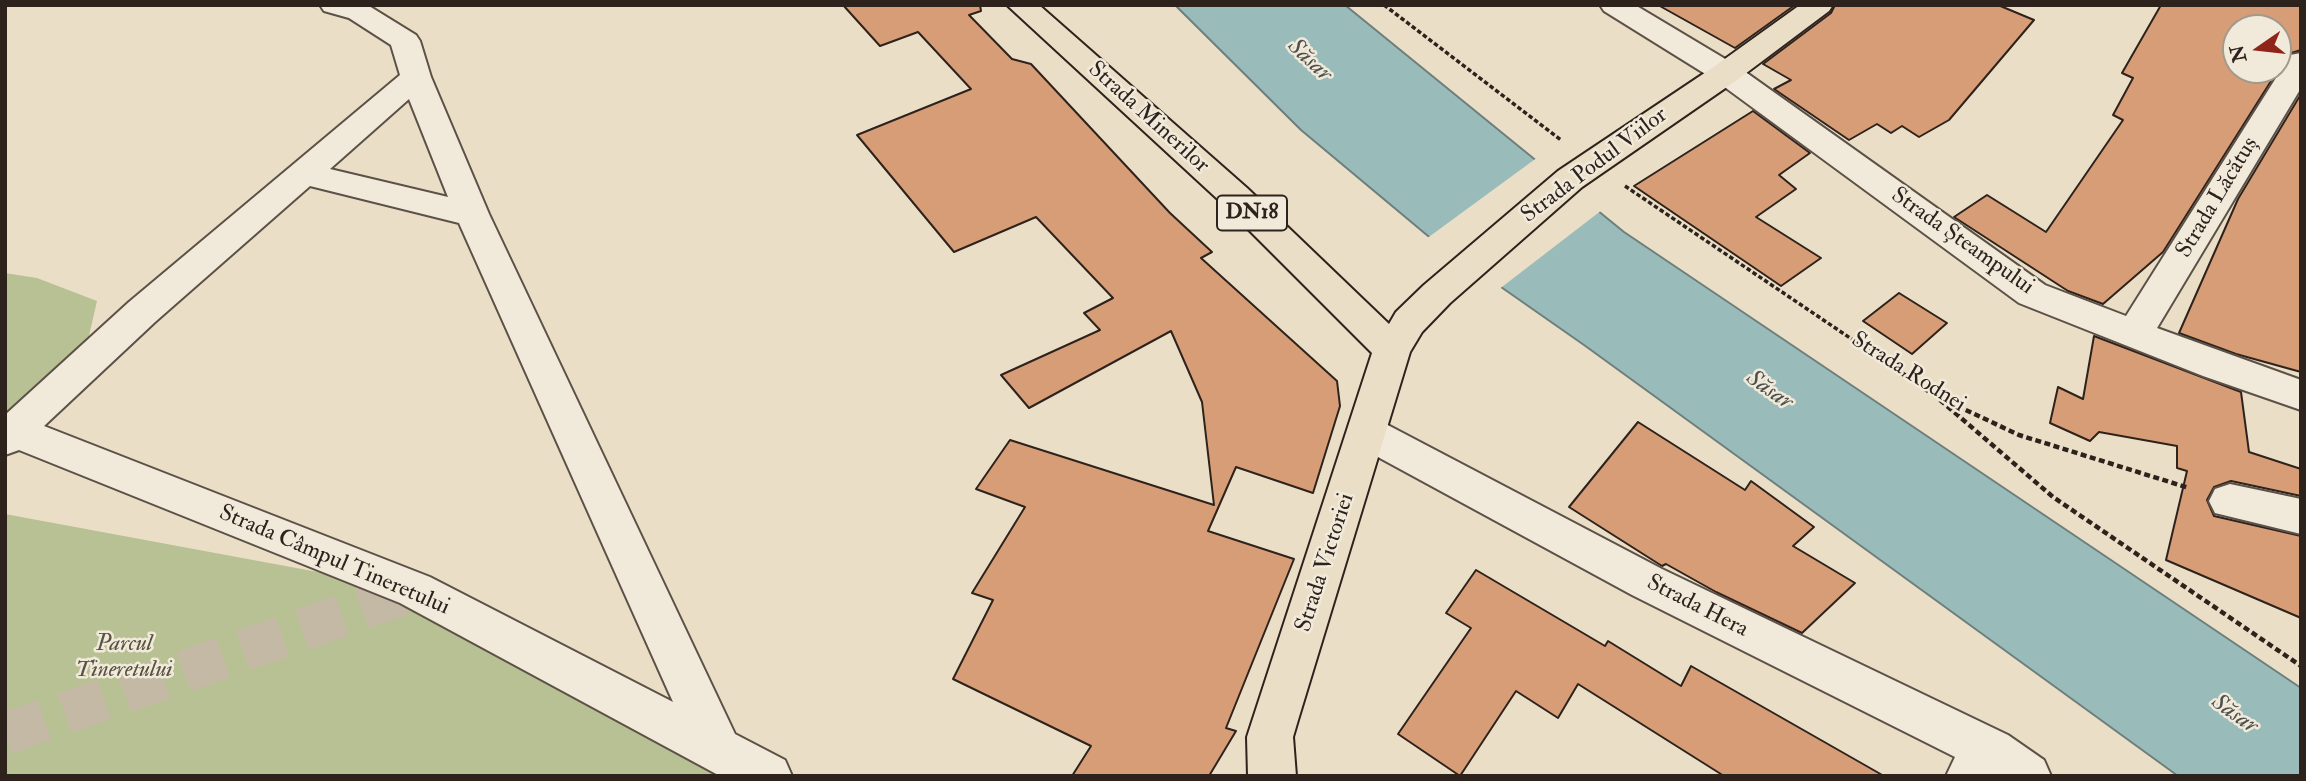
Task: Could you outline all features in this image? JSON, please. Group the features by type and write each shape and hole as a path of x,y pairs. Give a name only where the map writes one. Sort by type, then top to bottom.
{"main road":[{"name":"Strada Minerilor","path":"1021,5 1235,196 1392,350"},
{"name":"Strada Podul Viilor","path":"1392,350 1409,322 1437,294 1581,171 1726,73 1819,5"},
{"name":"Strada Victoriei","path":"1272,776 1270,737 1392,350"}],"street":[{"path":"334,5 359,12 405,41 416,77 472,214 719,751"},
{"name":"Strada Șteampului","path":"1614,5 1726,73 2032,294 2216,366 2301,395"},
{"name":"Strada Lăcătuș","path":"2135,333 2301,62"},
{"name":"Strada Câmpul Tineretului","path":"416,77 142,312 10,435 415,590 768,776"},
{"path":"302,173 472,214"},
{"name":"Strada Hera","path":"1368,433 1996,768"},
{"path":"2230,501 2301,517"}],"path":[{"name":"Strada Rodnei","path":"1384,5 1581,171 1934,395 2019,435 2230,501"},
{"path":"1934,395 2053,497 2301,666"}],"green space":[{"path":"5,273 37,278 97,301 83,362 5,416"},
{"name":"Parcul Tineretului","path":"5,514 415,590 772,776 5,776"}],"water":[{"name":"Săsar","path":"1175,5 1345,5 1624,232 2301,688 2301,776 2178,776 1584,345 1428,236 1301,130"}],"pier":[{"path":"1538,157 1602,210 1498,290 1426,239"}],"building":[{"path":"843,5 980,5 981,11 969,15 1012,59 1031,64 1170,213 1212,252 1201,258 1337,381 1340,406 1313,493 1236,467 1208,531 1294,559 1226,728 1236,731 1209,776 1072,776 1091,746 953,679 993,600 972,593 1025,507 976,489 1010,440 1214,505 1202,402 1171,331 1029,408 1001,375 1100,330 1084,313 1113,298 1036,217 954,252 857,135 971,89 918,32 880,46"},
{"path":"1658,5 1795,5 1735,48"},
{"path":"1835,5 1998,5 2034,20 1949,120 1919,137 1902,126 1891,133 1877,124 1849,140 1774,89 1791,80 1763,64 1831,13"},
{"path":"2161,5 2301,5 2301,50 2292,53 2292,14 2222,14 2222,84 2269,84 2163,252 2103,304 2068,291 1954,217 1987,195 2046,232 2123,120 2113,115 2133,78 2122,73"},
{"path":"2301,94 2301,372 2236,354 2179,333 2238,199"},
{"path":"1753,111 1810,153 1779,175 1796,189 1756,217 1821,258 1781,286 1634,186"},
{"path":"1899,293 1947,323 1912,354 1863,321"},
{"path":"2094,336 2241,392 2249,452 2301,469 2301,496 2231,481 2214,487 2207,500 2214,516 2301,536 2301,618 2166,560 2187,471 2177,468 2177,446 2099,432 2090,441 2050,423 2058,387 2083,399"},
{"path":"1638,422 1745,490 1751,481 1814,527 1793,546 1855,583 1802,633 1716,592 1666,564 1662,566 1569,507"},
{"path":"1476,570 1605,646 1608,641 1681,686 1691,666 1884,776 1724,776 1578,684 1558,718 1516,691 1460,776 1398,734 1471,628 1446,613"}],"tunnel":[{"path":"5,734 415,590"}]}
